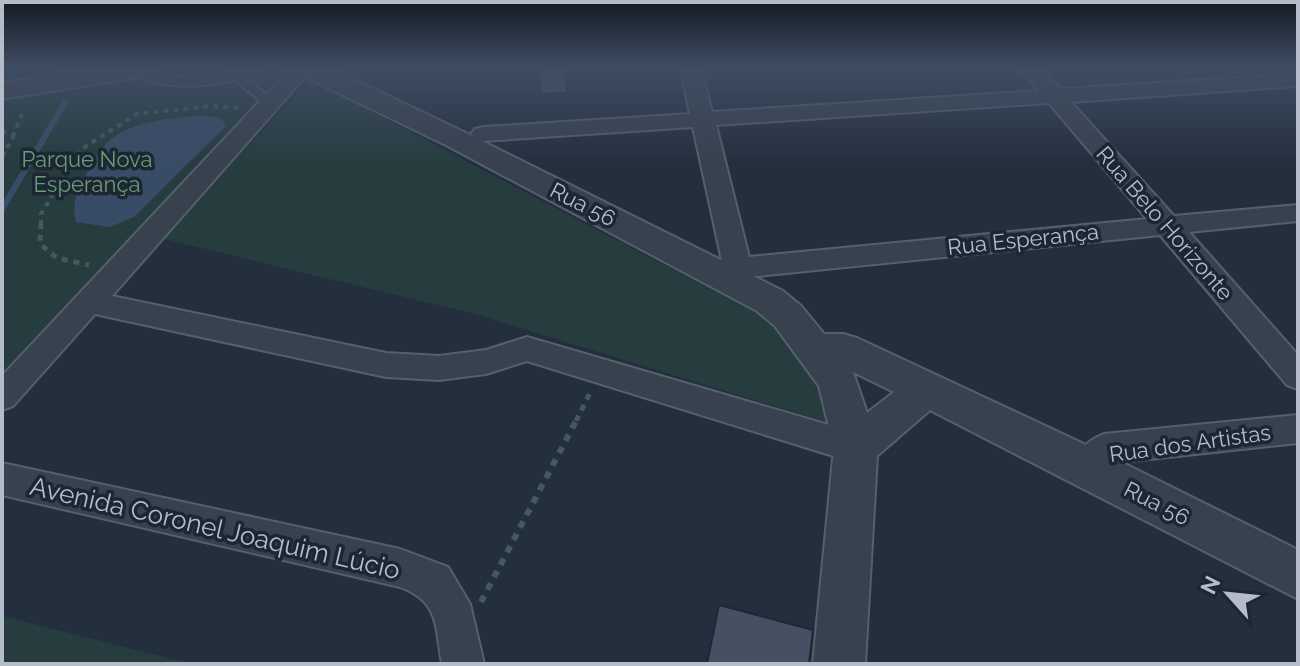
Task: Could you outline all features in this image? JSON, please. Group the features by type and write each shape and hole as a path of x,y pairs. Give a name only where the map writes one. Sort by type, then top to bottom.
{"street":[{"path":"2,397 273,100"},
{"name":"Rua 56","path":"375,100 770,301 832,360 926,389 1298,575"},
{"name":"Rua 56","path":"414,100 742,264 809,304 834,334 832,360"},
{"path":"699,100 742,264"},
{"path":"483,134 995,100"},
{"name":"Rua Belo Horizonte","path":"1059,100 1298,376"},
{"name":"Rua Esperança","path":"742,264 1298,213"},
{"path":"89,302 386,365 439,368 486,362 527,349 602,369 856,448"},
{"path":"832,360 856,448 839,664"},
{"path":"856,448 926,389"},
{"name":"Rua dos Artistas","path":"1087,467 1104,449 1298,429"},
{"name":"Avenida Coronel Joaquim Lúcio","path":"2,479 400,568 434,581 450,604 462,653"}],"lane":[{"path":"261,100 267,107"}],"path":[{"path":"94,265 57,258 40,244 41,214 80,150 137,114 210,106 267,107"},
{"path":"2,131 13,137 2,157"},
{"path":"462,653 602,369"}],"green space":[{"name":"Parque Nova Esperança","path":"2,100 270,100 2,385"},
{"path":"292,100 349,100 764,317 798,347 821,384 826,422 475,314 160,238"},
{"path":"2,616 192,664 2,664"}],"water":[{"path":"203,115 221,118 226,126 134,217 110,227 76,222 75,204 80,186 101,150 113,138 149,122"}],"building":[{"path":"719,605 813,630 809,664 707,664"}],"waterway":[{"path":"2,209 66,101"}]}
